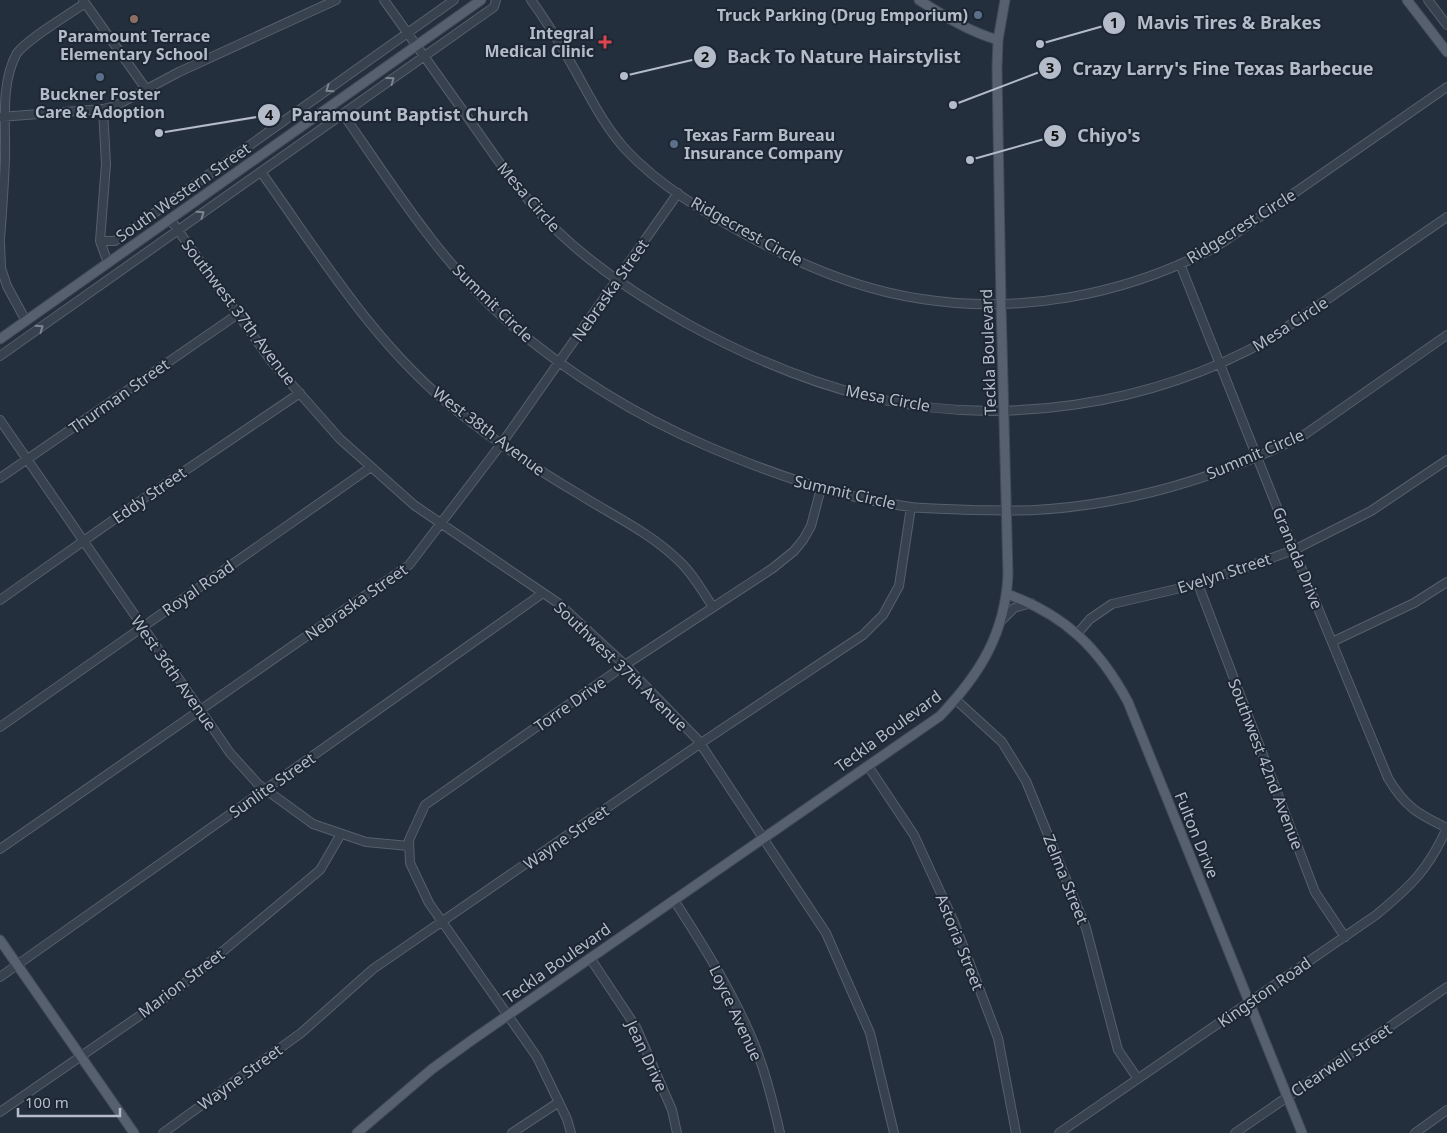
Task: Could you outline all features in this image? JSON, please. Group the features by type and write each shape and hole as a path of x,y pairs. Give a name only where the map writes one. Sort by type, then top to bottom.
{"main road":[{"name":"South Western Street","path":"0,339 481,0"},
{"path":"919,0 962,26 986,37 998,40"},
{"name":"Teckla Boulevard","path":"357,1133 432,1069 940,716 975,676 986,658 1000,622 1007,594 1008,561 997,68 998,40 1005,0"},
{"path":"1407,0 1447,52"},
{"name":"Fulton Drive","path":"1007,594 1031,603 1077,634 1105,662 1128,702 1302,1133"},
{"path":"0,940 134,1133"}],"street":[{"path":"2,116 103,109 115,106 179,72 336,0"},
{"name":"Mesa Circle","path":"384,0 526,198 577,249 644,299 721,342 760,361 796,375 869,397 934,408 1004,410 1077,404 1155,387 1246,352 1271,338 1447,217"},
{"path":"100,241 115,241 454,0"},
{"path":"0,356 494,6 496,0"},
{"name":"Ridgecrest Circle","path":"531,0 554,32 596,109 612,133 626,150 649,172 707,212 762,243 801,262 876,289 921,299 1001,304 1047,301 1081,296 1138,280 1180,264 1208,251 1238,232 1447,87"},
{"path":"1428,0 1447,25"},
{"path":"26,321 7,286 1,268 0,241 5,157 2,116 6,77 11,63 17,53 28,43 84,2 146,89"},
{"path":"103,109 106,164 100,241 108,262"},
{"name":"Summit Circle","path":"343,114 417,219 458,271 505,320 560,362 626,405 692,439 761,468 821,488 911,507 1035,510 1146,493 1194,480 1280,447 1312,430 1447,335"},
{"name":"West 38th Avenue","path":"261,172 375,331 428,385 457,411 563,485 658,542 688,571 713,607"},
{"name":"Nebraska Street","path":"0,850 409,565 502,443 678,193"},
{"name":"Southwest 37th Avenue","path":"170,219 272,362 340,439 414,506 558,604 625,665 701,743 826,933 870,1033 894,1133"},
{"name":"Granada Drive","path":"1180,264 1294,550 1388,778 1399,796 1410,807 1426,818 1447,828"},
{"name":"Thurman Street","path":"0,478 238,314"},
{"name":"Eddy Street","path":"0,600 300,393"},
{"name":"West 36th Avenue","path":"0,420 230,753 258,784 313,824 366,842 409,846"},
{"name":"Evelyn Street","path":"1077,634 1090,619 1112,604 1198,584 1294,550 1371,511 1447,460"},
{"name":"Royal Road","path":"0,727 371,467"},
{"name":"Torre Drive","path":"409,846 409,840 425,805 625,665 773,568 794,551 811,526 821,488"},
{"name":"Wayne Street","path":"163,1133 302,1033 372,969 862,635 883,615 899,586 911,507"},
{"path":"1332,642 1414,603 1447,582"},
{"name":"Southwest 42nd Avenue","path":"1198,584 1315,892 1345,938"},
{"name":"Sunlite Street","path":"0,977 543,593"},
{"path":"1000,622 1014,608 1031,603"},
{"name":"Zelma Street","path":"956,699 1002,742 1026,781 1086,928 1118,1050 1138,1079"},
{"name":"Astoria Street","path":"868,766 914,835 954,922 998,1038 1016,1133"},
{"name":"Kingston Road","path":"1059,1133 1301,965 1345,938 1399,896 1420,875 1435,854 1447,828"},
{"name":"Marion Street","path":"0,1112 174,992 320,870 341,834"},
{"path":"409,846 410,863 429,903 537,1057 568,1119 571,1133"},
{"name":"Loyce Avenue","path":"674,900 731,995 754,1042 780,1133"},
{"name":"Jean Drive","path":"590,958 636,1027 672,1110 676,1133"},
{"name":"Clearwell Street","path":"1236,1133 1447,987"},
{"path":"512,1133 559,1102"},
{"path":"1420,1131 1447,1110"}],"place":[{"name":"Truck Parking (Drug Emporium)","path":"978,15"},
{"name":"Paramount Terrace Elementary School","path":"134,19"},
{"name":"Integral Medical Clinic","path":"605,42"},
{"name":"Mavis Tires & Brakes","path":"1040,44"},
{"name":"Back To Nature Hairstylist","path":"624,76"},
{"name":"Buckner Foster Care & Adoption","path":"100,77"},
{"name":"Crazy Larry's Fine Texas Barbecue","path":"953,105"},
{"name":"Paramount Baptist Church","path":"159,133"},
{"name":"Texas Farm Bureau Insurance Company","path":"674,144"},
{"name":"Chiyo's","path":"970,160"}]}
